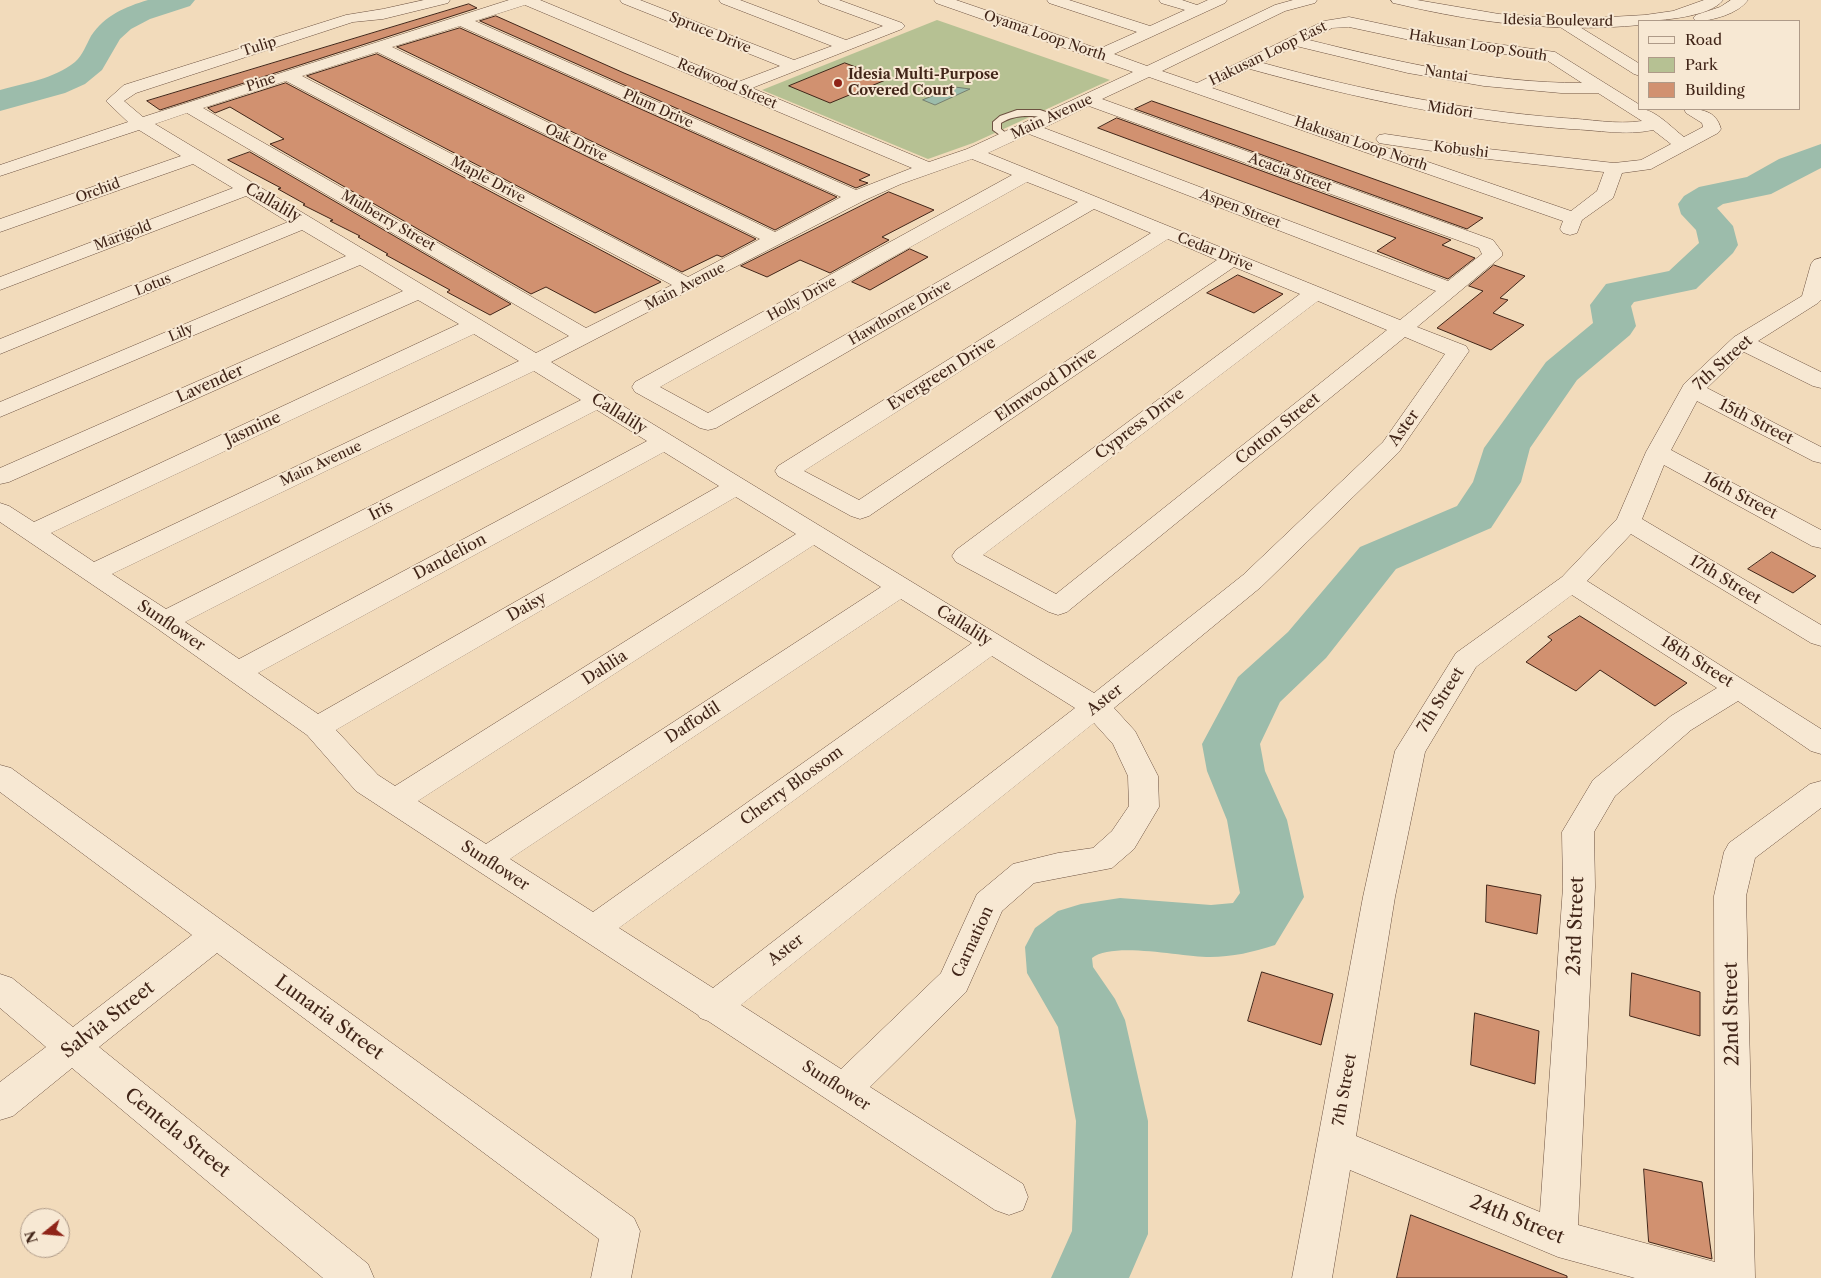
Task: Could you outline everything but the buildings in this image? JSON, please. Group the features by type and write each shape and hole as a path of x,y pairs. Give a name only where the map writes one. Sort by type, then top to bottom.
{"street":[{"name":"Tulip","path":"140,123 114,102 130,89 351,18 383,14 443,0"},
{"name":"Pine","path":"0,170 189,106 525,0"},
{"name":"Redwood Street","path":"525,0 928,168"},
{"name":"Spruce Drive","path":"626,0 794,66"},
{"path":"726,0 847,46"},
{"path":"738,88 896,26 825,0"},
{"name":"Oyama Loop North","path":"941,0 1148,71"},
{"path":"1054,0 1151,32"},
{"path":"1166,0 1199,10"},
{"path":"1100,55 1220,0"},
{"name":"Main Avenue","path":"92,573 586,337 856,197 894,180 973,153 1008,138 1285,4 1310,0"},
{"name":"Idesia Boulevard","path":"1570,27 1666,17 1699,9 1716,0"},
{"path":"1692,20 1715,14 1739,0"},
{"name":"Idesia Boulevard","path":"1391,1 1422,12 1528,29 1570,27 1638,28"},
{"name":"Plum Drive","path":"460,20 856,197"},
{"name":"Hakusan Loop East","path":"1199,88 1338,21"},
{"name":"Hakusan Loop South","path":"1338,21 1438,41 1549,55 1656,124 1683,145"},
{"path":"1570,27 1638,71"},
{"name":"Nantai","path":"1294,41 1406,68 1462,77 1572,88 1600,88"},
{"name":"Oak Drive","path":"377,46 775,240"},
{"name":"Midori","path":"1249,64 1327,86 1434,108 1494,117 1568,124 1644,128 1656,124"},
{"name":"Hakusan Loop North","path":"1148,71 1310,126 1572,224 1606,194 1614,168"},
{"name":"Maple Drive","path":"288,75 688,285"},
{"name":"Acacia Street","path":"1088,100 1469,238 1490,248"},
{"name":"Mulberry Street","path":"189,106 586,337"},
{"name":"Kobushi","path":"1310,126 1421,145 1614,168 1645,165 1712,129 1710,121 1694,110"},
{"name":"Callalily","path":"140,123 535,362 1096,707"},
{"name":"Aspen Street","path":"1029,128 1452,289"},
{"name":"Cedar Drive","path":"973,153 1458,351"},
{"name":"Orchid","path":"0,226 196,156"},
{"name":"Holly Drive","path":"708,423 643,387 1026,174"},
{"name":"Marigold","path":"0,284 247,189"},
{"name":"Hawthorne Drive","path":"708,423 1092,202"},
{"name":"Lotus","path":"0,347 305,222"},
{"name":"Evergreen Drive","path":"860,511 787,471 1166,232"},
{"name":"Cotton Street","path":"1058,606 1492,256 1490,248"},
{"name":"Lily","path":"0,410 362,257"},
{"name":"Elmwood Drive","path":"860,511 1232,259"},
{"name":"7th Street","path":"1312,1278 1379,898 1410,751 1466,660 1571,583 1628,522 1658,452 1692,389 1742,342 1816,301 1821,264"},
{"name":"Lavender","path":"0,477 420,292"},
{"name":"Cypress Drive","path":"1058,606 965,556 1315,293"},
{"name":"Jasmine","path":"31,533 475,326"},
{"path":"1742,342 1821,381"},
{"name":"Aster","path":"712,1008 1096,707 1252,581 1391,447 1458,351"},
{"name":"15th Street","path":"1692,389 1821,456"},
{"name":"Iris","path":"165,621 598,401"},
{"name":"Dandelion","path":"237,672 664,442"},
{"name":"16th Street","path":"1658,452 1821,540"},
{"name":"Daisy","path":"317,728 737,486"},
{"name":"Sunflower","path":"0,511 165,621 317,728 367,783 712,1008 843,1090 1009,1198"},
{"name":"17th Street","path":"1628,522 1821,637"},
{"name":"Dahlia","path":"395,801 814,534"},
{"name":"18th Street","path":"1571,583 1738,688 1821,743"},
{"name":"Daffodil","path":"485,860 900,586"},
{"name":"Cherry Blossom","path":"594,930 991,643"},
{"name":"23rd Street","path":"1558,1238 1579,887 1578,832 1604,788 1641,754 1681,723 1738,688"},
{"name":"Carnation","path":"843,1090 954,982 988,904 1024,873 1058,865 1101,859 1123,840 1144,807 1143,776 1124,738 1096,707"},
{"name":"Lunaria Street","path":"0,776 620,1231 610,1278"},
{"name":"22nd Street","path":"1735,1278 1730,896 1740,852 1821,792"},
{"name":"Salvia Street","path":"0,1104 216,935"},
{"name":"Centela Street","path":"0,988 354,1278"},
{"name":"24th Street","path":"1336,1146 1558,1238 1705,1278"}],"lane":[{"path":"1008,138 1001,134 996,126 1002,118 1026,112 1054,116"}],"green space":[{"path":"937,20 1110,80 973,143 928,159 762,90"}],"shaded area":[{"path":"955,87 970,89 935,105 923,100"}],"waterway":[{"path":"0,101 53,86 73,77 91,64 106,37 120,22 139,12 180,0"},
{"path":"1090,1278 1110,1234 1112,1121 1091,1020 1060,973 1058,947 1081,930 1120,924 1211,931 1252,927 1272,897 1257,820 1236,771 1231,744 1258,691 1307,645 1378,558 1474,517 1497,482 1507,448 1561,371 1615,326 1610,305 1620,293 1682,281 1719,245 1714,226 1700,214 1697,204 1712,195 1758,186 1792,167 1821,155"}],"place":[{"name":"Idesia Multi-Purpose Covered Court","path":"838,83"}]}
